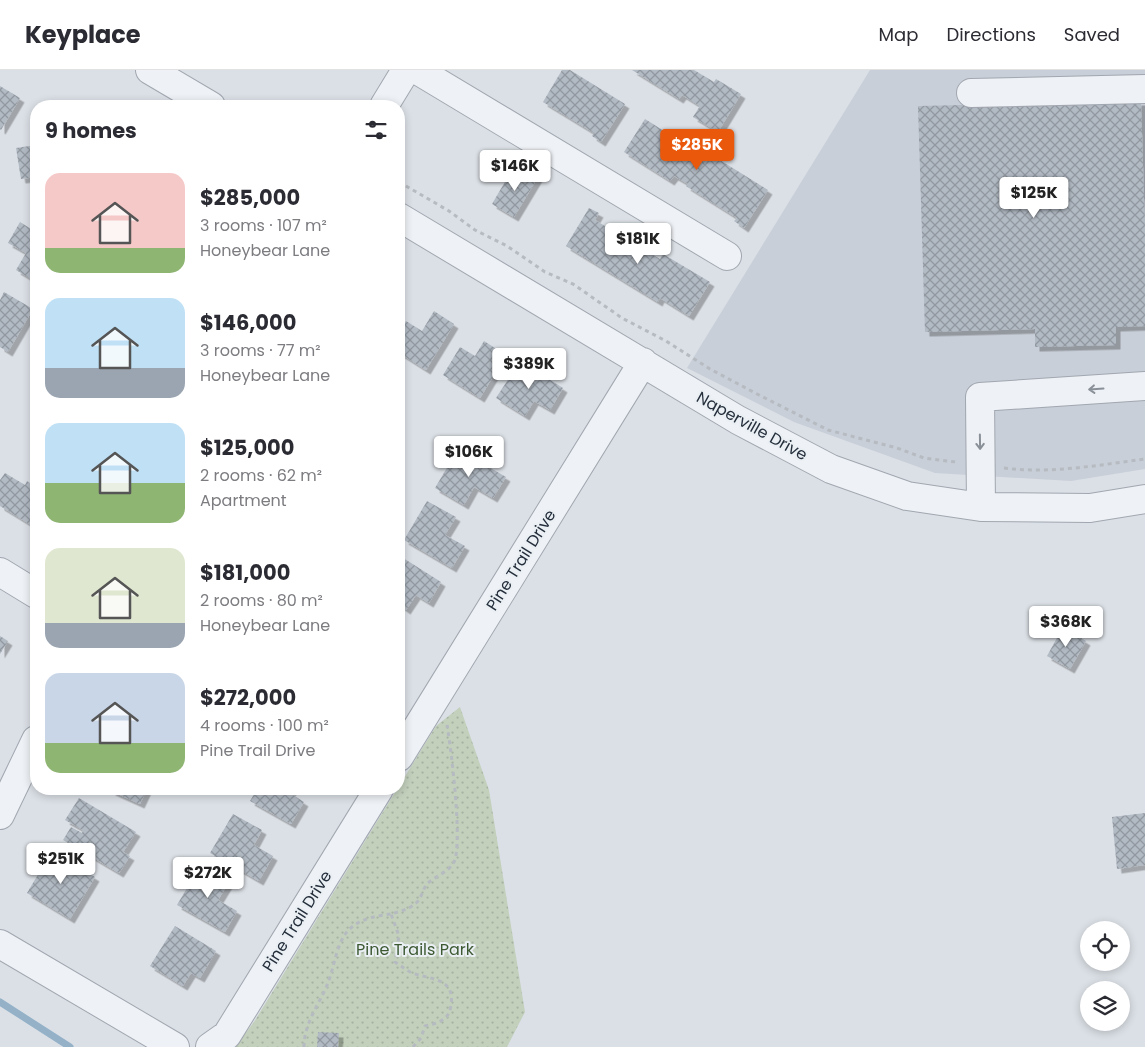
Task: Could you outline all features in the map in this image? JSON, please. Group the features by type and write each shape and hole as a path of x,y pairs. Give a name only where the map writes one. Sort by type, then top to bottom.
{"street":[{"path":"150,70 200,100"},
{"path":"388,100 406,70"},
{"path":"417,70 727,256"},
{"path":"971,93 1145,89"},
{"name":"Naperville Drive","path":"405,221 738,420 831,469 907,496 981,508 1090,508 1145,499"},
{"name":"Pine Trail Drive","path":"405,747 643,362"},
{"path":"981,508 980,397 1145,386"},
{"path":"0,572 30,590"},
{"path":"0,815 30,752"},
{"name":"Pine Trail Drive","path":"210,1047 227,1035 375,795"},
{"path":"0,944 175,1047"}],"path":[{"path":"405,185 449,211 475,230 507,246 545,272 573,284 622,318 666,341 710,369 828,430 897,448 924,458 1016,470 1070,469 1145,459"},
{"path":"304,1047 304,1037 310,1018 326,987 346,933 360,922 374,916 408,910 418,901 426,886 434,878 446,871 454,862 456,819 447,716"},
{"path":"391,914 399,936 395,962 410,972 438,979 448,987 452,997 450,1013 438,1024 425,1026 421,1038 413,1047"}],"shaded area":[{"path":"870,70 1145,70 1145,469 1071,481 935,473 794,422 687,368"}],"green space":[{"name":"Pine Trails Park","path":"460,707 489,790 525,1012 507,1047 235,1047 254,1022 393,795 405,795 405,776 436,726"}],"building":[{"path":"562,70 570,70 625,104 601,142 592,136 594,133 543,102"},
{"path":"632,70 694,70 714,82 716,79 741,94 718,132 693,117 700,106 682,95 679,99"},
{"path":"0,86 20,98 1,130 0,129"},
{"path":"1141,101 1145,231 1145,326 1116,327 1116,345 1035,347 1035,329 925,332 918,106"},
{"path":"645,119 672,136 675,132 768,190 744,228 734,221 737,218 686,186 688,184 674,176 670,181 624,152"},
{"path":"30,146 30,178 21,179 16,148"},
{"path":"522,167 538,177 514,217 492,204 509,175 515,178"},
{"path":"589,208 599,213 595,220 660,259 663,254 710,282 689,316 660,298 658,302 566,246"},
{"path":"20,222 30,228 30,278 16,270 26,253 8,243"},
{"path":"4,292 30,307 30,314 8,352 0,347 0,300"},
{"path":"434,311 454,324 426,370 405,357 406,321 422,331"},
{"path":"484,341 506,355 480,398 443,375 460,347 475,356"},
{"path":"520,361 563,388 550,410 534,401 525,416 496,398"},
{"path":"458,449 506,477 493,498 474,487 464,505 435,488"},
{"path":"5,473 25,485 27,481 30,483 30,524 0,506 0,480"},
{"path":"427,501 456,517 445,535 465,546 452,568 405,541"},
{"path":"405,559 441,582 429,603 416,595 406,610"},
{"path":"1063,627 1086,641 1070,669 1047,656"},
{"path":"0,636 8,641 0,654"},
{"path":"120,795 144,795 140,804"},
{"path":"254,795 293,795 304,802 291,824 250,801"},
{"path":"79,798 136,832 123,852 130,856 119,873 63,840 71,827 82,833 83,830 65,820"},
{"path":"1145,813 1145,865 1117,869 1112,817"},
{"path":"233,814 262,830 254,845 273,856 259,881 210,853"},
{"path":"52,851 95,877 70,919 27,893"},
{"path":"200,866 229,882 218,900 237,911 225,932 177,905"},
{"path":"175,926 216,951 200,978 191,973 183,986 150,966"},
{"path":"318,1032 339,1033 338,1047 317,1047"}],"waterway":[{"path":"0,1002 70,1047"}]}
